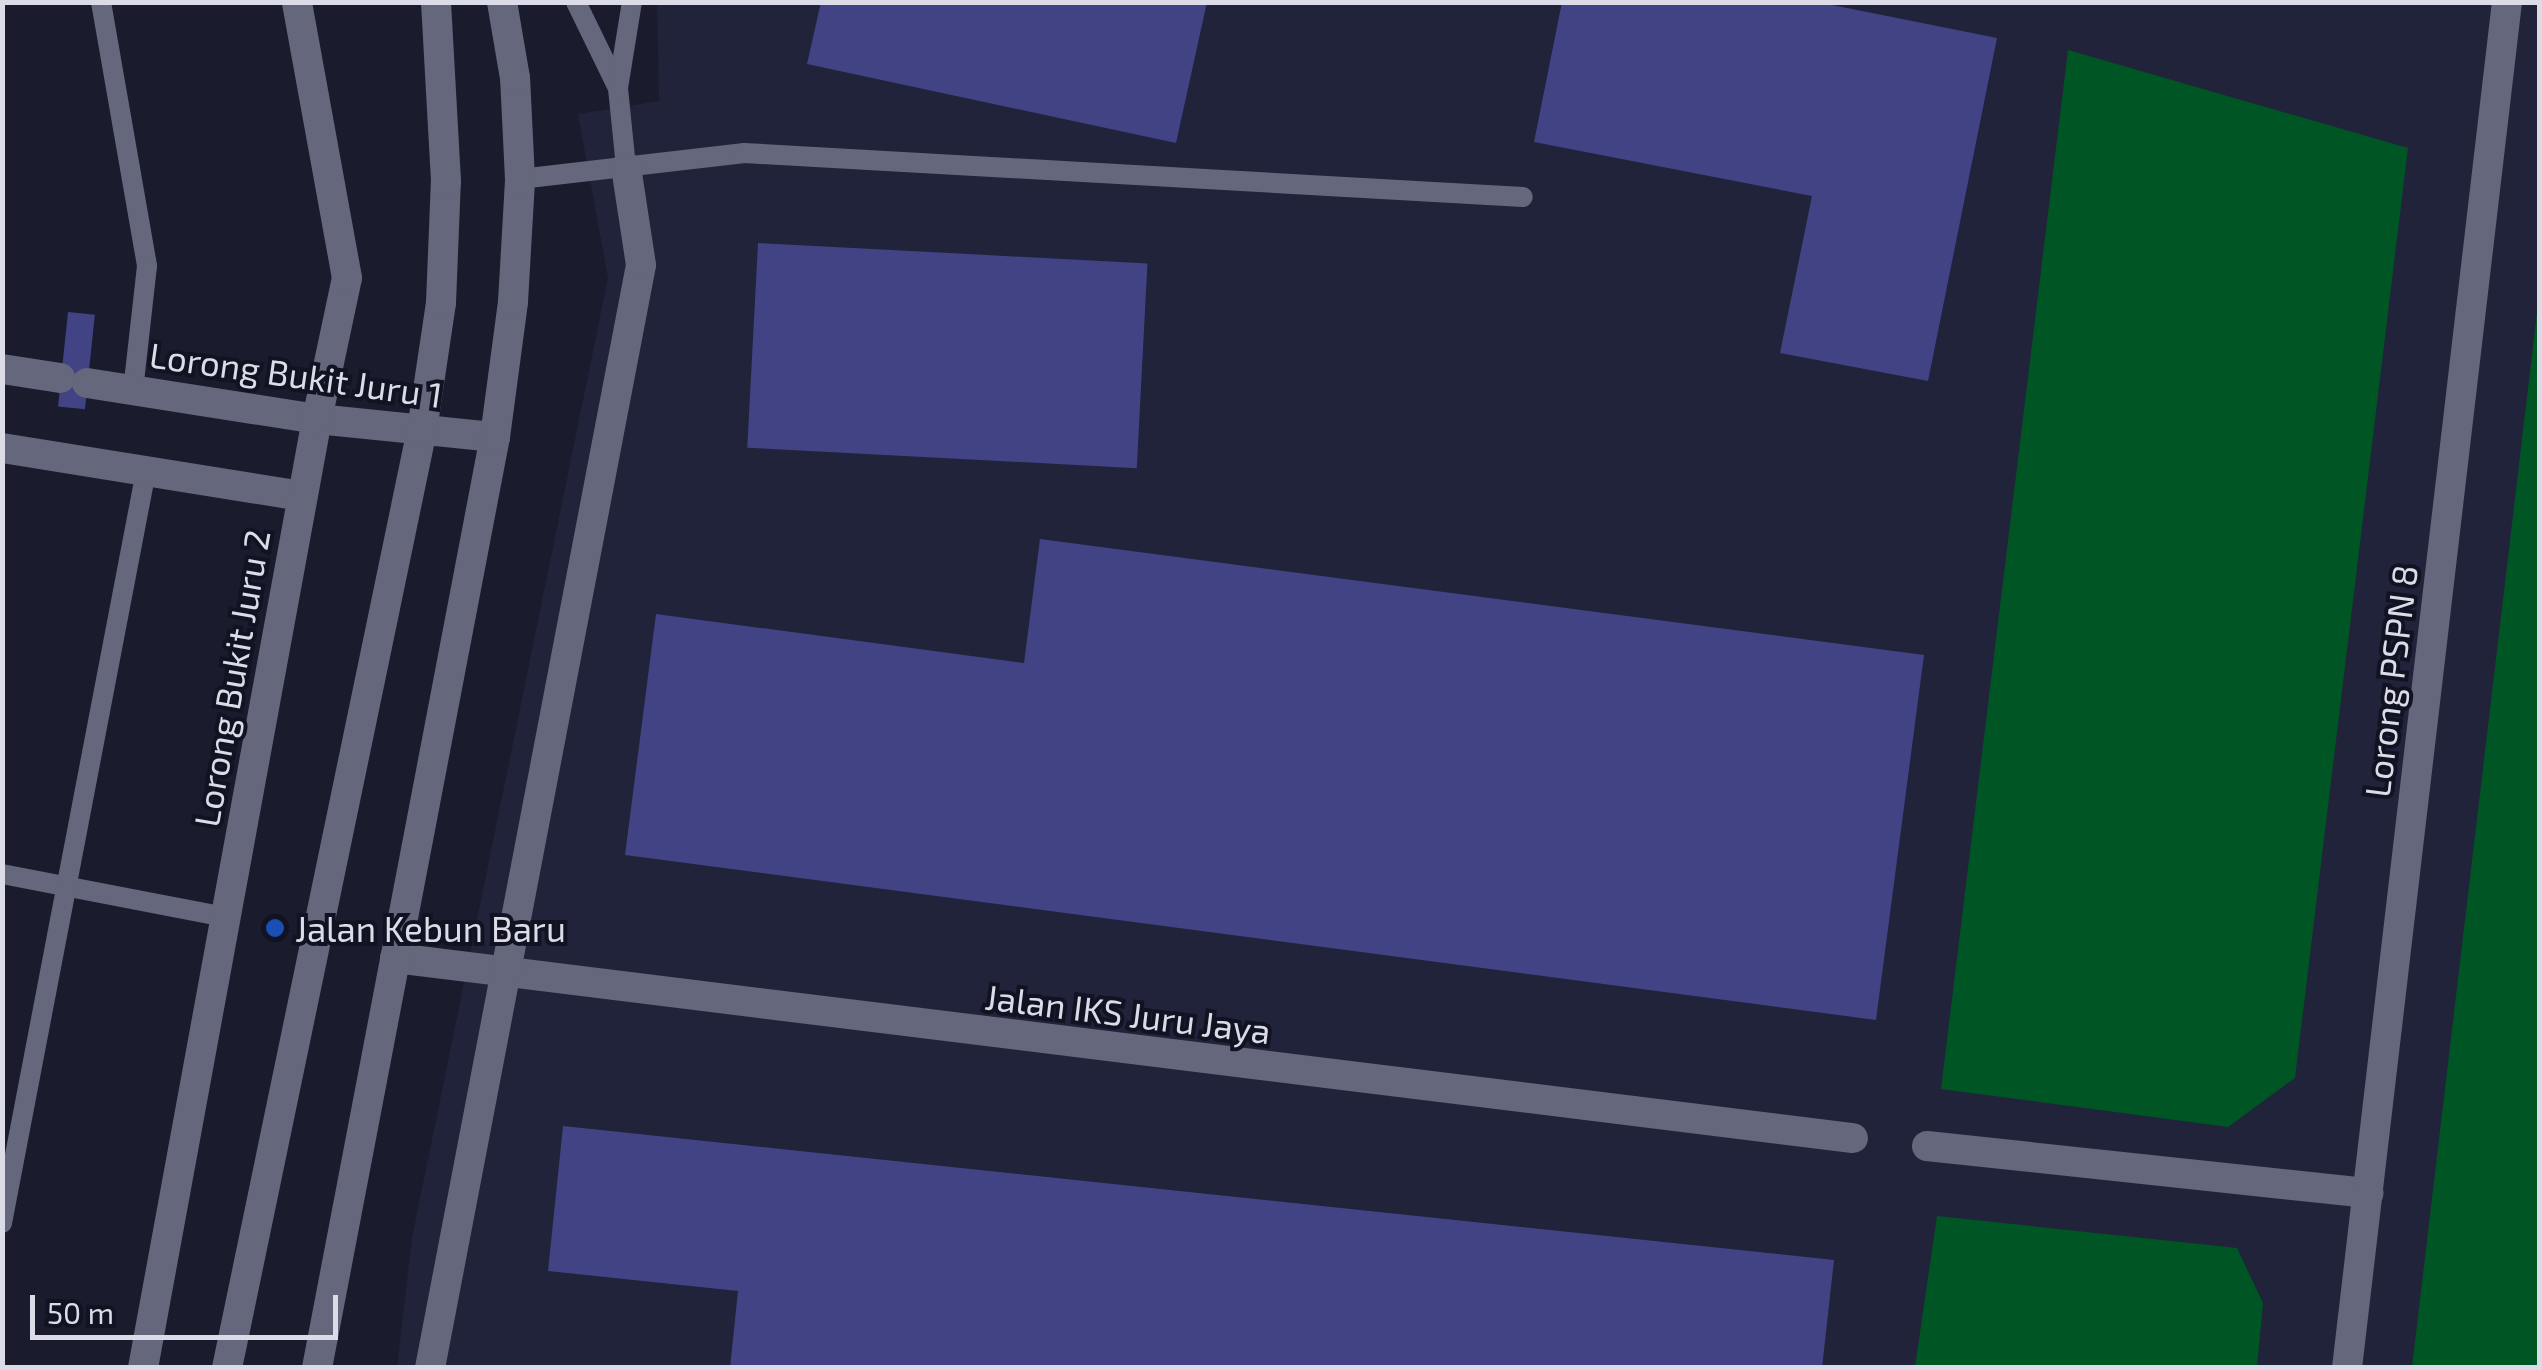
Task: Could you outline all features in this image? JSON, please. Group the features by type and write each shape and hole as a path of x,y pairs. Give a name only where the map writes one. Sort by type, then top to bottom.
{"street":[{"name":"Lorong Bukit Juru 2","path":"143,1368 316,419 346,278 296,2"},
{"path":"227,1368 422,430 441,304 446,180 436,2"},
{"path":"317,1368 495,437 514,302 520,178 515,78 502,2"},
{"name":"Lorong PSPN 8","path":"2347,1368 2506,2"},
{"path":"430,1368 641,265 626,167"},
{"name":"Lorong Bukit Juru 1","path":"2,369 316,419 495,437"},
{"path":"2,448 302,496"},
{"name":"Jalan IKS Juru Jaya","path":"395,958 506,975 1853,1138"},
{"path":"1927,1146 2368,1193"}],"lane":[{"path":"101,2 147,266 132,390"},
{"path":"576,2 618,88"},
{"path":"626,167 618,88 632,2"},
{"path":"520,178 744,153 1524,197"},
{"path":"2,1222 146,470"},
{"path":"2,874 226,917"}],"shaded area":[{"path":"657,3 2539,3 2539,1367 397,1368 412,1238 608,278 578,114 659,101"}],"green space":[{"path":"2068,50 2408,148 2295,1078 2228,1127 1941,1089"},
{"path":"2539,296 2539,1367 2412,1367"},
{"path":"1937,1216 2237,1248 2263,1303 2257,1367 1915,1367"}],"building":[{"path":"821,2 1207,2 1176,143 807,64"},
{"path":"1562,2 1817,2 1997,38 1928,381 1780,353 1812,196 1534,142"},
{"path":"758,243 1147,263 1137,468 747,448"},
{"path":"68,312 95,315 85,409 58,406"},
{"path":"1040,539 1924,655 1876,1020 625,855 656,614 1024,663"},
{"path":"563,1126 1834,1260 1822,1368 730,1368 738,1291 548,1271"}],"place":[{"name":"Jalan Kebun Baru","path":"275,928"}]}
